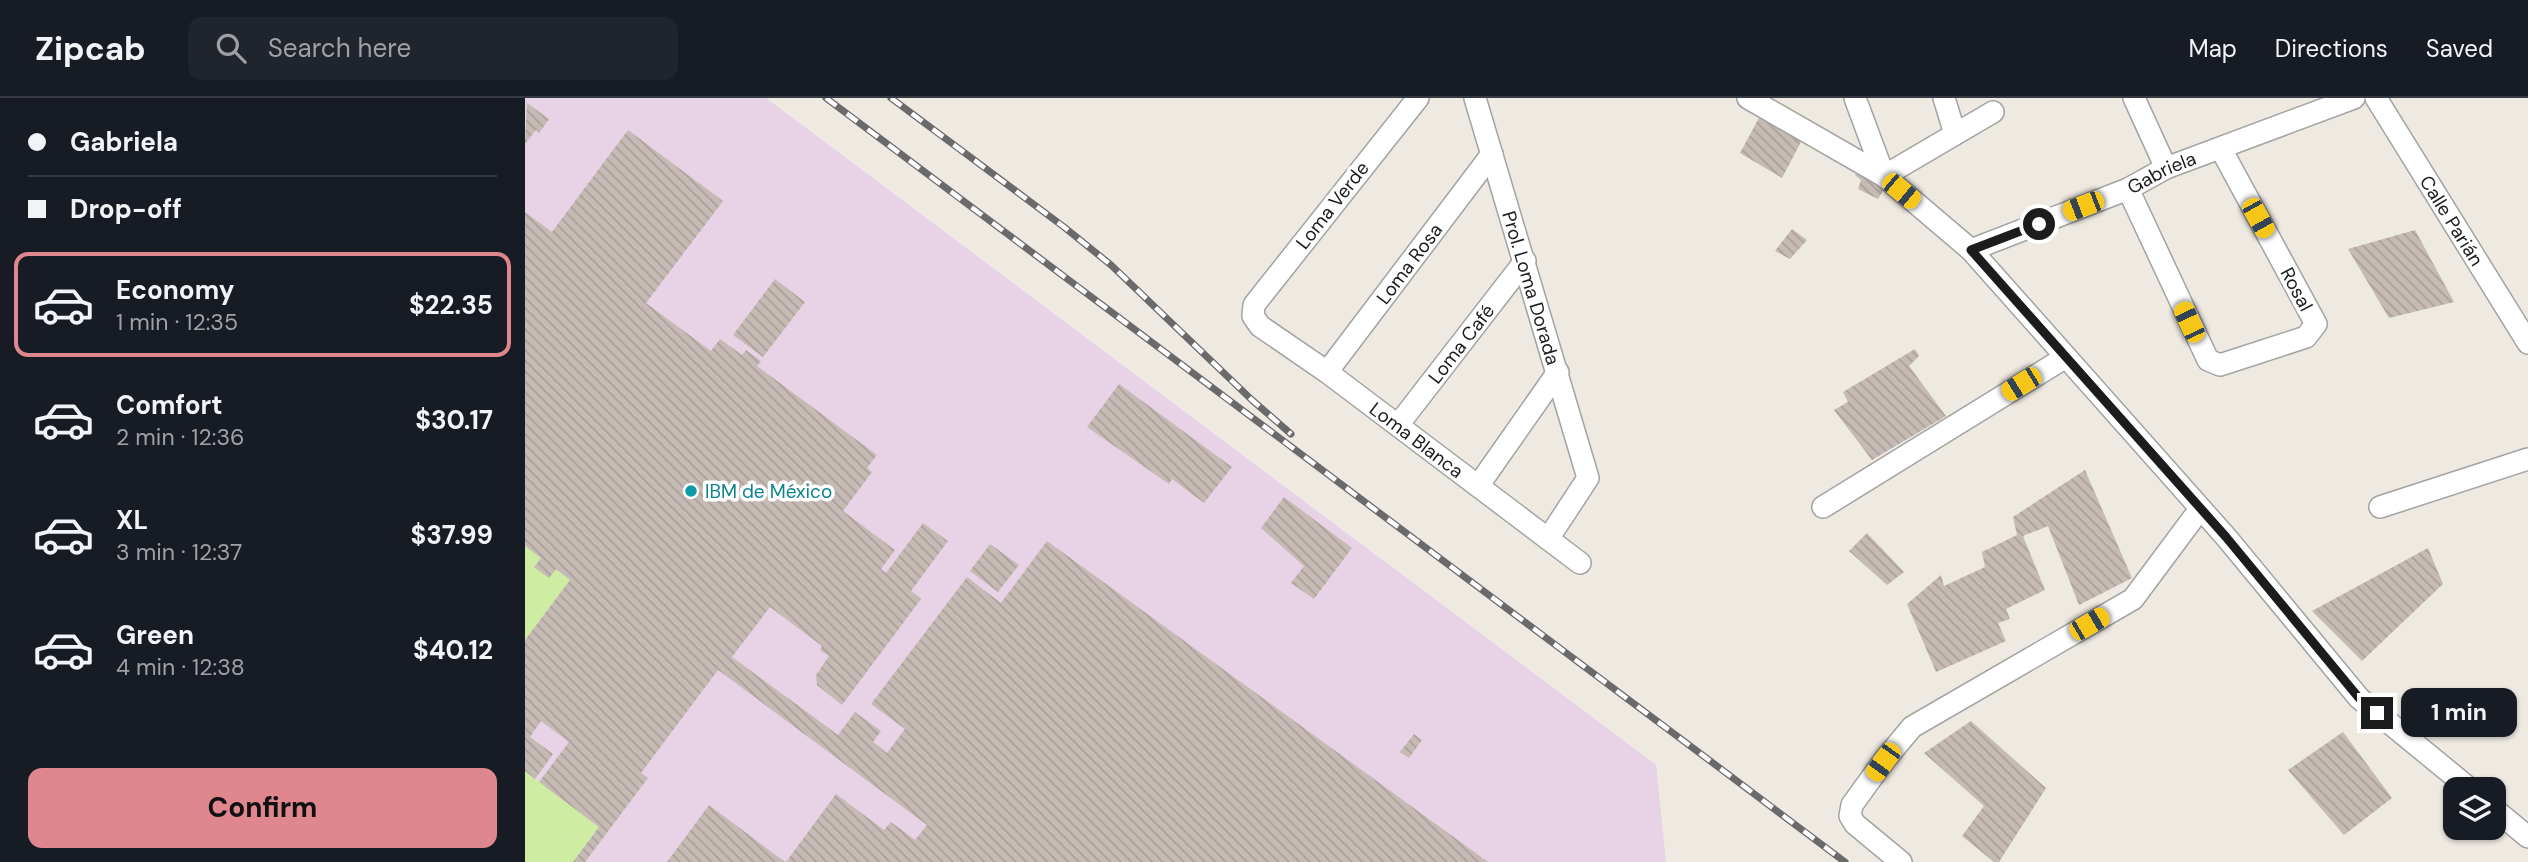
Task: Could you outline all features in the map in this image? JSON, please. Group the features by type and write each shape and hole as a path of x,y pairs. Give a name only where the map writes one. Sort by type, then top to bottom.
{"street":[{"name":"Loma Verde","path":"1252,316 1254,304 1418,98"},
{"name":"Prol. Loma Dorada","path":"1475,98 1559,372 1588,478 1548,539"},
{"path":"1748,98 1884,176 1971,250 2246,560 2359,698 2455,777"},
{"path":"1855,98 1884,176"},
{"path":"1944,98 1955,134"},
{"path":"2134,98 2166,169"},
{"name":"Gabriela","path":"1971,250 2128,189 2166,169 2354,98"},
{"name":"Calle Parián","path":"2376,98 2528,343"},
{"path":"1884,176 1993,111"},
{"name":"Rosal","path":"2128,189 2208,360 2220,365 2306,337 2315,324 2221,149"},
{"name":"Loma Rosa","path":"1327,372 1492,154"},
{"name":"Loma Café","path":"1398,425 1525,261"},
{"name":"Loma Blanca","path":"1252,316 1260,326 1327,372 1580,564"},
{"path":"1823,507 2066,356"},
{"path":"1478,486 1559,372"},
{"path":"2380,507 2528,459"},
{"path":"1901,862 1855,824 1850,816 1852,805 1912,727 2133,599 2200,509"},
{"path":"2506,819 2528,837"}],"shaded area":[{"path":"525,98 766,98 1656,765 1666,862 525,862"}],"green space":[{"path":"525,546 541,558 534,567 556,569 570,580 525,640"},
{"path":"525,771 599,827 573,862 525,862"}],"building":[{"path":"527,103 549,119 539,133 536,130 525,144"},
{"path":"1760,116 1803,138 1782,178 1740,153"},
{"name":"IBM de México","path":"628,130 723,201 646,303 711,351 720,339 742,355 746,350 761,361 757,366 877,455 867,468 872,472 843,511 895,550 881,569 886,573 923,523 948,541 911,591 921,599 842,705 817,685 816,675 829,656 820,650 822,646 770,607 732,657 838,735 855,712 881,731 873,742 887,753 905,729 871,704 967,577 1001,603 1047,541 1488,862 786,862 836,794 884,830 891,822 915,840 927,825 718,670 641,773 648,778 585,862 573,862 599,827 539,782 569,742 541,721 530,737 553,754 535,779 525,771 525,640 570,580 556,569 549,578 534,567 541,558 525,546 525,212 552,232"},
{"path":"1859,171 1885,187 1878,199 1858,189 1861,180 1855,175"},
{"path":"1792,229 1807,240 1790,259 1775,251"},
{"path":"2415,230 2454,302 2389,318 2348,249"},
{"path":"775,279 805,302 763,357 733,335"},
{"path":"1915,349 1919,356 1909,366 1946,416 1872,460 1834,410 1848,402 1843,392"},
{"path":"1119,384 1232,467 1204,503 1172,479 1169,484 1087,427"},
{"path":"2085,470 2132,578 2079,605 2048,526 2023,536 2045,590 2006,609 2010,619 1998,623 2006,641 1936,672 1907,604 1941,575 1944,586 1985,567 1982,552 2017,535 2013,517"},
{"path":"1284,497 1352,548 1314,599 1291,583 1304,566 1261,528"},
{"path":"1867,533 1904,572 1887,585 1849,551"},
{"path":"990,544 1019,565 998,592 970,571"},
{"path":"2428,548 2443,584 2362,661 2312,611"},
{"path":"1971,721 2046,788 1999,862 1994,862 1962,836 1984,806 1924,753"},
{"path":"2343,732 2392,798 2344,835 2288,770"},
{"path":"1414,734 1422,740 1409,758 1400,752"},
{"path":"709,805 785,862 667,862"}],"railway":[{"path":"826,98 1845,862"},
{"path":"891,98 1111,265 1291,434"}],"place":[{"name":"IBM de México","path":"691,491"}],"route":[{"path":"2039,224 1971,250 2246,560 2359,698 2377,713"}]}
